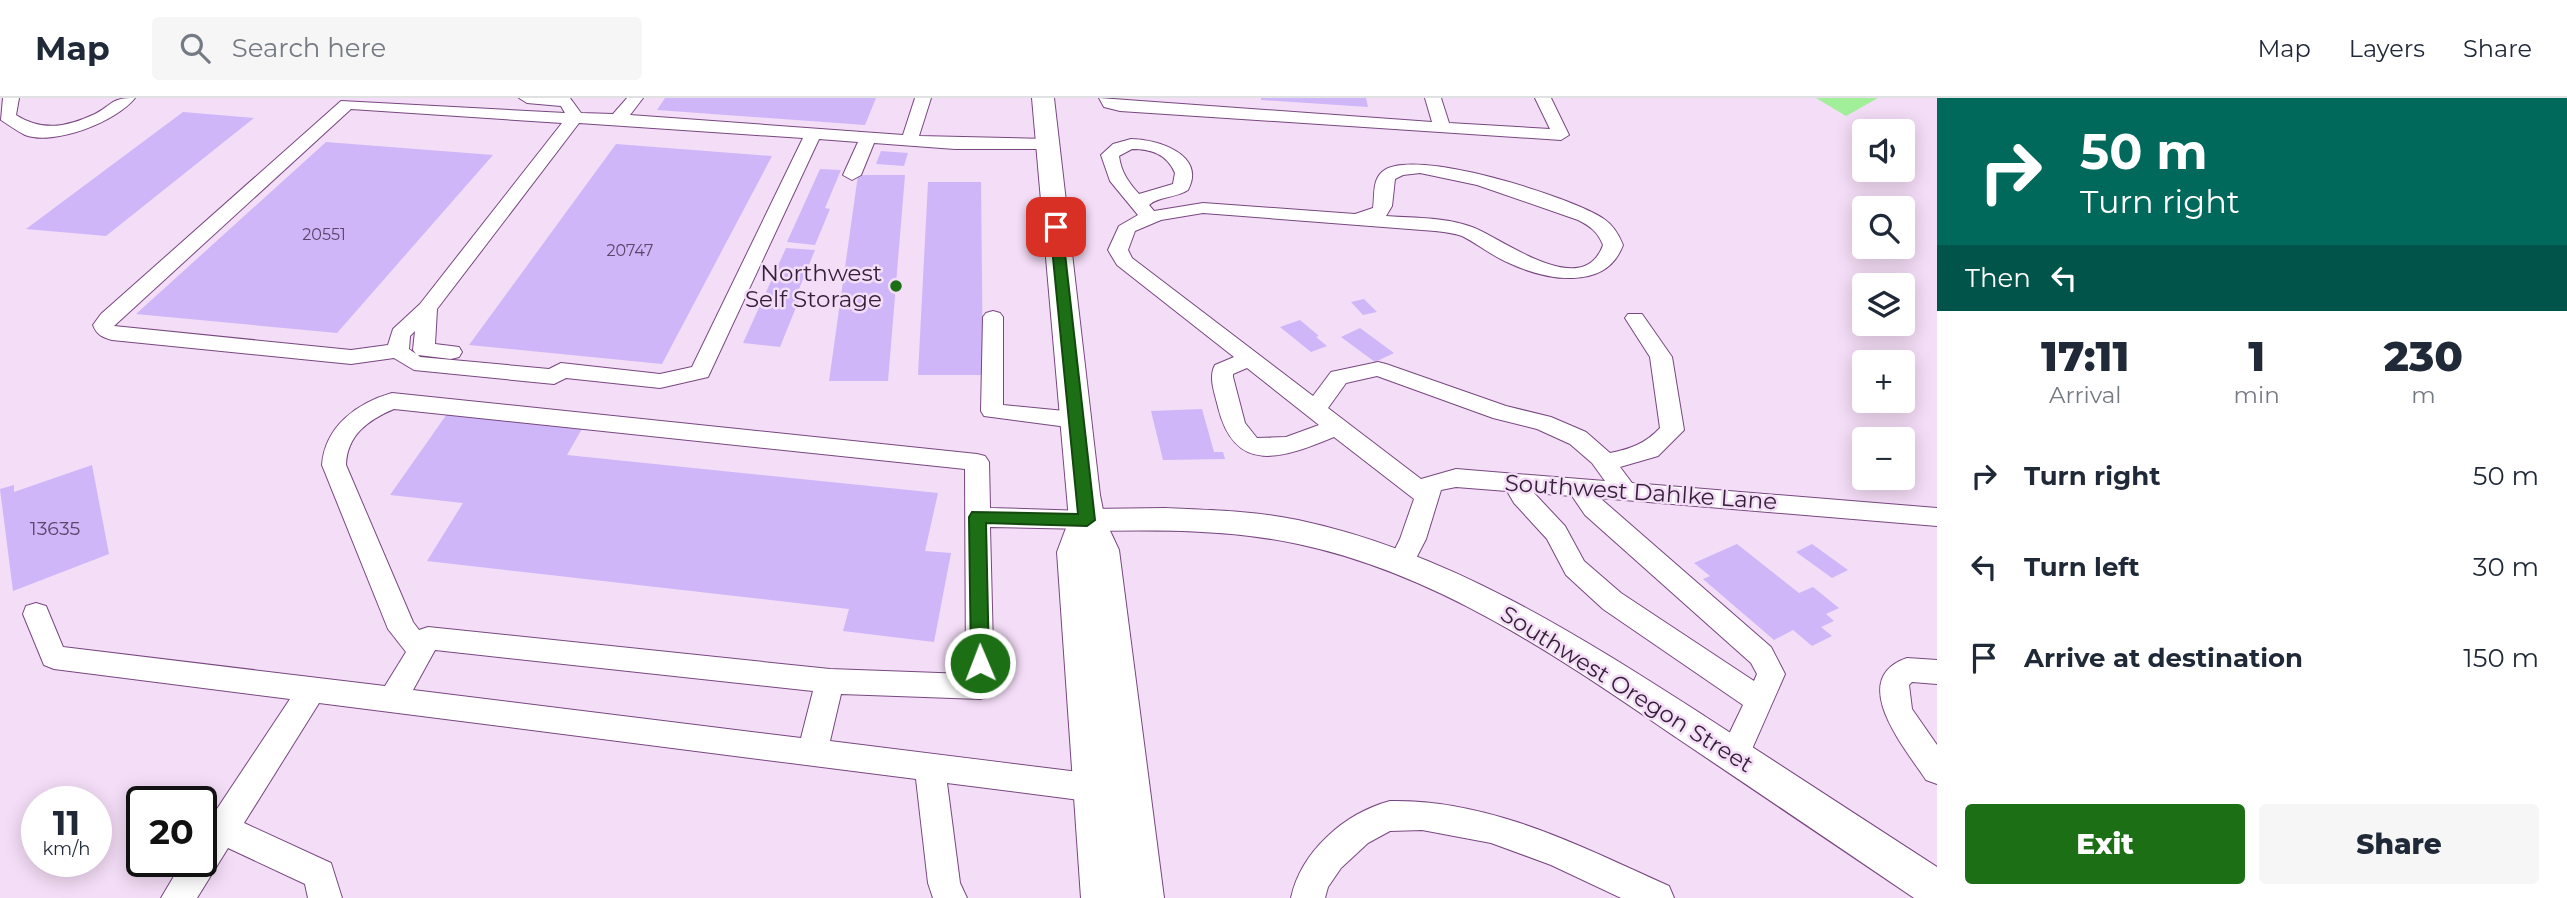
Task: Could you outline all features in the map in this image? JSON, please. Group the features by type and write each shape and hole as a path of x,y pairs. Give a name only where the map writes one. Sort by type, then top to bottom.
{"highway":[{"path":"1043,98 1087,520 1101,550 1140,898"},
{"path":"1087,520 1075,552 1105,898"}],"main road":[{"name":"Southwest Oregon Street","path":"1087,520 1157,519 1237,523 1299,532 1401,563 1445,580 1555,637 1937,890"}],"street":[{"path":"11,98 7,117 30,131 69,130 103,116 127,98"},
{"path":"527,98 618,119 955,144 1047,144"},
{"path":"398,351 400,334 426,308 571,109 588,98"},
{"path":"618,119 635,98"},
{"path":"909,141 923,98"},
{"path":"1107,98 1111,104 1120,106 1561,135 1544,98"},
{"path":"1433,98 1442,127"},
{"path":"426,308 424,350 563,363 561,370 554,377 414,363 398,351 351,357 111,333 105,330 103,325 107,318 347,104 533,117 571,109"},
{"path":"561,370 660,381 700,372 813,134"},
{"path":"852,175 868,138"},
{"path":"1356,219 1382,211 1385,203 1384,183 1390,175 1403,169 1439,170 1586,216 1600,225 1614,245 1612,256 1605,265 1593,270 1557,271 1516,260 1470,233 1455,229 1203,208 1145,212 1122,235 1118,250 1124,261 1426,496 1413,539 1401,563"},
{"path":"993,317 992,411 1075,420"},
{"path":"1604,462 1637,456 1657,447 1672,430 1661,357 1635,318"},
{"path":"1249,359 1223,370 1222,377 1239,434 1250,444 1271,448 1288,446 1336,427"},
{"path":"1315,410 1339,377 1378,369 1501,413 1542,423 1578,438 1604,462 1624,490"},
{"path":"393,699 428,638 830,681 980,687 977,462 392,401 358,418 343,432 334,451 334,465 402,629 421,650"},
{"name":"Southwest Dahlke Lane","path":"1426,496 1431,483 1456,478 1937,517"},
{"path":"1514,482 1523,497 1556,533 1575,568 1612,601 1759,700"},
{"path":"1578,486 1594,509 1761,655 1771,674 1734,755"},
{"path":"977,517 1087,520"},
{"path":"36,614 54,657 1096,788"},
{"path":"1937,672 1906,670 1894,680 1898,712 1937,770"},
{"path":"812,752 830,681"},
{"path":"178,898 312,689"},
{"path":"930,767 944,883 950,898"},
{"path":"1308,898 1310,885 1341,842 1388,816 1447,817 1531,843 1657,898"},
{"path":"222,830 319,874 325,898"}],"green space":[{"path":"1816,98 1878,98 1846,116"}],"building":[{"path":"665,98 876,98 865,125 657,110"},
{"path":"1366,98 1368,107 1261,100"},
{"path":"183,112 254,118 106,236 26,229"},
{"path":"326,142 493,155 337,333 136,314"},
{"path":"616,144 772,156 662,364 469,345"},
{"path":"881,151 908,153 904,166 876,164"},
{"path":"820,169 841,170 825,208 830,209 815,245 787,242"},
{"path":"858,175 905,175 888,381 829,381"},
{"path":"928,182 981,182 983,375 918,375"},
{"path":"786,248 815,250 797,294 801,295 780,347 743,343"},
{"path":"1364,299 1377,312 1363,315 1351,302"},
{"path":"1300,320 1327,346 1311,352 1280,327"},
{"path":"1360,328 1394,353 1375,362 1341,337"},
{"path":"1202,409 1214,452 1223,452 1225,459 1163,460 1151,411"},
{"path":"447,414 583,427 567,455 938,493 925,551 951,553 934,642 843,631 849,609 427,561 463,503 390,495"},
{"path":"92,465 109,554 13,591 0,489 14,485 14,492"},
{"path":"1737,544 1799,593 1813,587 1839,608 1826,614 1834,621 1821,627 1832,636 1812,646 1793,630 1774,640 1703,579 1710,576 1694,563"},
{"path":"1812,544 1848,570 1832,578 1796,552"}],"place":[{"name":"Northwest Self Storage","path":"896,286"}],"route":[{"path":"980,663 977,517 1087,520 1056,227"}]}
